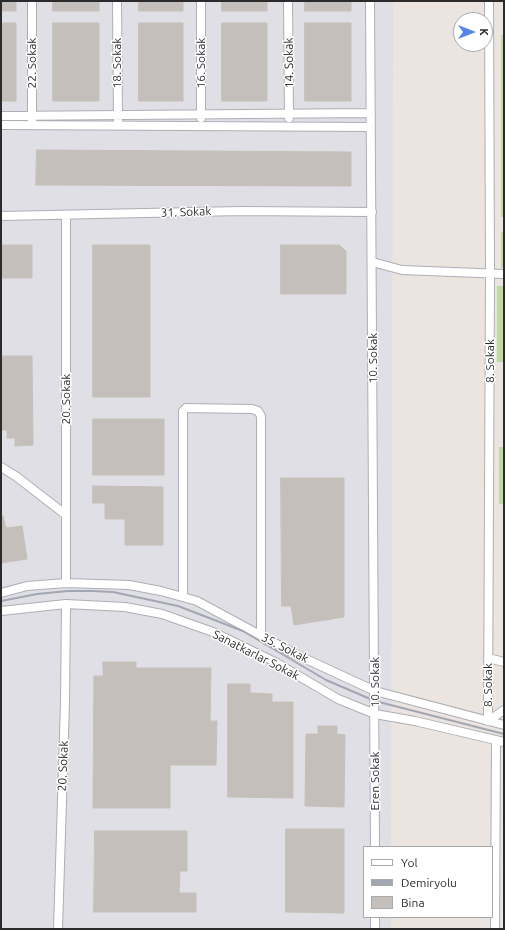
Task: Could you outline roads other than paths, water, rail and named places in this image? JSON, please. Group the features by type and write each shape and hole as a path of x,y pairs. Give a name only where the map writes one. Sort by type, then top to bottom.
{"street":[{"name":"22. Sokak","path":"32,1 32,125"},
{"name":"18. Sokak","path":"117,1 118,126"},
{"name":"16. Sokak","path":"201,1 201,125"},
{"name":"14. Sokak","path":"288,1 289,126"},
{"name":"10. Sokak","path":"370,1 375,714"},
{"name":"8. Sokak","path":"488,721 490,274 489,1"},
{"path":"1,116 371,113"},
{"path":"1,125 371,126"},
{"name":"31. Sokak","path":"1,216 241,211 372,212"},
{"name":"20. Sokak","path":"66,215 66,583"},
{"path":"372,262 402,270 504,274"},
{"path":"183,597 183,411 186,408 252,409 258,411 260,416 261,636"},
{"path":"1,467 17,477 66,515"},
{"name":"35. Sokak","path":"1,593 27,586 66,583 129,585 161,591 197,601 261,636 375,691 504,725"},
{"name":"20. Sokak","path":"58,929 65,703 66,604"},
{"name":"Sanatkarlar Sokak","path":"1,611 66,604 125,607 162,614 213,632 275,662 338,699 375,714 415,721 500,741"},
{"path":"488,658 504,662"},
{"path":"488,721 504,710"},
{"name":"Eren Sokak","path":"375,714 375,846"},
{"path":"495,929 500,741"},
{"path":"374,918 374,929"}],"railway":[{"path":"1,601 37,594 68,591 92,591 113,592 178,606 243,631 326,680 375,701 504,734"}]}
